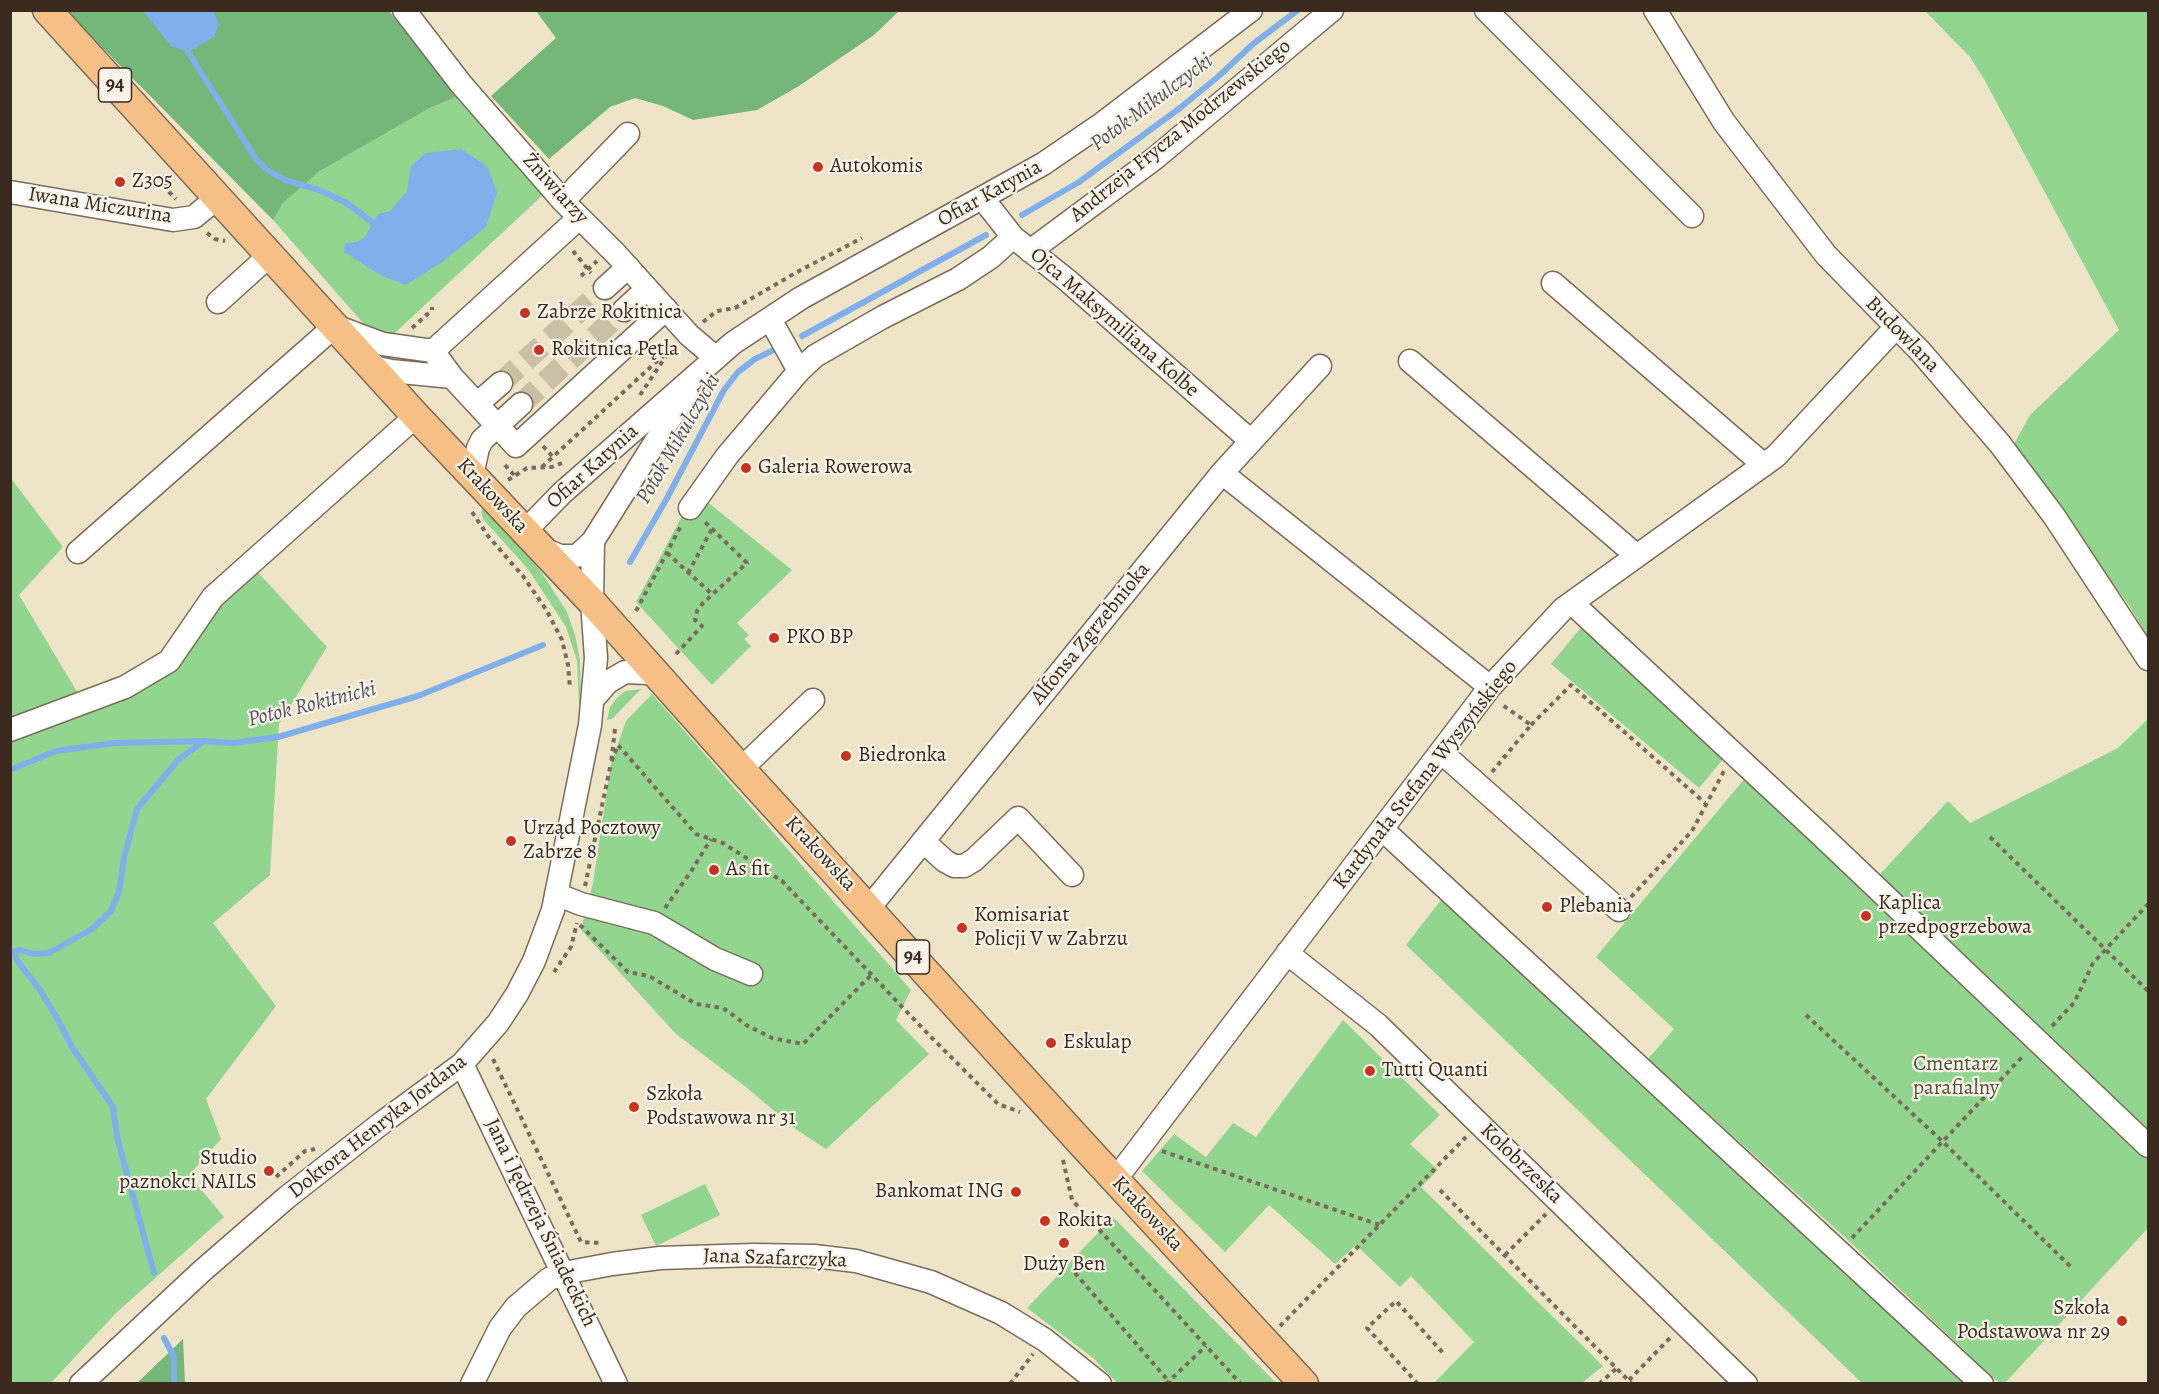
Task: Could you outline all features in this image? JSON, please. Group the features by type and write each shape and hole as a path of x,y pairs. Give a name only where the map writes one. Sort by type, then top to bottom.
{"main road":[{"name":"Krakowska","path":"47,10 416,416 592,602 1115,1180 1304,1383"}],"street":[{"name":"Żniwiarzy","path":"404,10 461,84 563,201 689,334 717,357"},
{"name":"Ofiar Katynia","path":"717,357 673,414 593,541 577,555 560,556 533,540 562,493 717,357 733,344 801,298 983,199 1072,146 1251,10"},
{"name":"Andrzeja Frycza Modrzewskiego","path":"690,508 727,456 799,371 815,356 883,317 958,279 991,257 1021,244 1154,159 1332,10"},
{"path":"1486,10 1692,216"},
{"name":"Budowlana","path":"1655,10 1724,122 1792,212 1839,270 1960,396 2068,536 2148,659"},
{"path":"563,201 628,134"},
{"name":"Iwana Miczurina","path":"10,192 173,220 194,217 217,198"},
{"name":"Ojca Maksymiliana Kolbe","path":"983,199 1021,244 1067,280 1251,441"},
{"path":"433,351 579,218"},
{"path":"218,302 270,255"},
{"path":"600,284 628,267"},
{"path":"1553,283 1764,465"},
{"path":"624,309 647,289"},
{"path":"78,552 334,326 383,344 433,351 452,377 516,446 666,309"},
{"path":"770,319 799,371"},
{"name":"Kardynała Stefana Wyszyńskiego","path":"1115,1180 1488,690 1572,603 1764,465 1792,440 1896,327"},
{"path":"367,362 391,371 452,377"},
{"path":"1410,362 1637,556"},
{"name":"Alfonsa Zgrzebnioka","path":"869,908 1222,473 1320,366"},
{"path":"477,405 501,383"},
{"path":"472,475 482,440 520,404"},
{"path":"10,730 125,687 169,661 213,597 416,416"},
{"path":"1222,473 1488,690"},
{"path":"592,602 593,541"},
{"name":"Doktora Henryka Jordana","path":"81,1383 202,1271 286,1198 462,1064 498,1023 517,994 534,961 553,910 593,699 596,658 592,602"},
{"path":"1572,603 2148,1146"},
{"path":"593,699 608,682 625,672 647,673 661,678"},
{"path":"741,769 813,700"},
{"path":"1441,752 1619,910"},
{"path":"923,841 945,861 954,866 964,867 1018,818 1072,874"},
{"path":"1382,829 1982,1383"},
{"path":"556,894 579,913 654,922 715,959 751,974"},
{"name":"Kołobrzeska","path":"1287,953 1378,1025 1746,1383"},
{"name":"Jana i Jędrzeja Śniadeckich","path":"462,1064 616,1383"},
{"name":"Jana Szafarczyka","path":"472,1383 500,1328 516,1307 549,1279 564,1273 612,1263 660,1258 754,1255 814,1256 856,1261 900,1272 940,1286 1001,1313 1045,1340 1100,1383"}],"path":[{"path":"163,178 167,190 178,201"},
{"path":"704,321 717,311 735,308 866,236"},
{"path":"569,245 577,258 600,284"},
{"path":"653,341 666,356"},
{"path":"638,397 666,356"},
{"path":"542,467 656,362 666,356"},
{"path":"542,445 553,457"},
{"path":"508,480 527,468 561,464 568,460"},
{"path":"636,611 690,508 747,563 697,611 695,620 702,626 676,654"},
{"path":"472,512 488,536 523,576 547,611 562,640 571,690"},
{"path":"688,573 712,530"},
{"path":"667,554 713,595"},
{"path":"1480,787 1531,725 1571,686 1706,803"},
{"path":"1488,690 1531,725"},
{"path":"552,975 571,947 611,764 615,729 618,745 696,834 723,843 782,881 998,1104 1021,1113"},
{"path":"611,764 618,745"},
{"path":"1619,910 1692,831 1734,755"},
{"path":"1990,837 2148,991"},
{"path":"654,922 692,870 711,838"},
{"path":"1839,1252 1941,1141 2074,1003 2092,963 2148,904"},
{"path":"579,913 628,972 649,976 696,1004 723,1008 748,1026 772,1038 803,1044 873,974"},
{"path":"1806,1016 1941,1141 2072,1268"},
{"path":"493,1057 581,1242 602,1243"},
{"path":"1264,1341 1479,1124"},
{"path":"1143,1144 1380,1225"},
{"path":"1058,1154 1065,1163 1072,1200 1241,1383"},
{"path":"1440,1190 1631,1382 1685,1323"},
{"path":"1505,1255 1559,1200"},
{"path":"1076,1273 1169,1383 1206,1346"},
{"path":"1418,1383 1367,1328 1396,1301 1444,1354"},
{"path":"1010,1383 1045,1340"},
{"path":"1599,1383 1617,1368"}],"green space":[{"path":"66,11 389,11 456,97 430,108 320,171 283,203 273,220"},
{"path":"536,11 899,11 874,35 799,86 757,110 693,120 663,106 635,98 610,107 549,159 491,96 556,38"},
{"path":"1925,11 2148,11 2148,637 2130,607 2013,446 2030,415 2119,330 1984,79 1970,57"},
{"path":"456,97 545,193 382,345 273,220 283,203 320,171 430,108"},
{"path":"10,477 63,547 19,595 85,705 124,694 252,566 327,647 279,724 270,875 213,923 276,1006 206,1099 221,1139 189,1175 224,1217 116,1313 50,1384 10,1383"},
{"path":"695,492 792,570 737,623 749,635 744,639 751,646 712,685 636,602"},
{"path":"485,506 542,573 567,612 580,660 581,705 579,705 577,661 566,627 528,569 483,519 481,512"},
{"path":"1583,625 1725,757 1699,788 1551,664"},
{"path":"641,689 612,719 607,720 610,707 617,698 625,691"},
{"path":"652,694 911,990 896,1020 929,1054 826,1149 794,1128 746,1087 676,1034 581,930 593,883 611,763 626,721"},
{"name":"Cmentarz parafialny","path":"2148,719 2148,1228 2005,1383 1999,1383 1849,1241 1648,1059 1674,1029 1596,957 1746,777 1867,888 1948,801 1970,823 2118,748"},
{"path":"1444,896 1968,1383 1862,1383 1406,945"},
{"path":"1343,1020 1440,1115 1410,1144 1438,1170 1421,1187 1603,1366 1582,1383 1436,1383 1474,1342 1411,1276 1400,1287 1356,1245 1335,1264 1269,1205 1225,1252 1142,1171 1174,1134 1206,1157 1233,1123 1256,1137"},
{"path":"705,1184 720,1215 656,1246 641,1215"},
{"path":"1113,1217 1276,1383 1117,1383 1093,1358 1027,1308"},
{"path":"183,1339 185,1383 137,1383"}],"water":[{"path":"143,11 213,11 219,23 214,37 188,52 171,46"},
{"path":"461,149 488,167 497,193 486,227 442,262 406,285 382,276 344,252 345,243 357,242 365,237 378,214 390,211 407,191 411,166 426,153"}],"waterway":[{"name":"Potok Mikulczycki","path":"1022,215 1079,182 1180,108 1253,44 1298,10"},
{"path":"188,52 256,159 267,170 285,180 319,190 345,202 372,222"},
{"name":"Potok Mikulczycki","path":"802,336 986,235"},
{"name":"Potok Mikulczycki","path":"630,562 666,500 724,390 738,372 755,359 776,349"},
{"name":"Potok Rokitnicki","path":"10,770 56,751 115,743 204,741 232,743 278,737 418,696 543,645"},
{"path":"154,1273 117,1137 113,1107 72,1047 40,990 16,959 15,951 20,950 33,954 49,953 92,929 111,911 119,892 124,858 137,809 179,759 204,741"},
{"path":"164,1338 174,1357 174,1384"}],"tunnel":[{"path":"501,383 605,288"},
{"path":"521,404 624,310"}],"place":[{"name":"Autokomis","path":"818,167"},
{"name":"Z305","path":"120,182"},
{"name":"Zabrze Rokitnica","path":"525,313"},
{"name":"Rokitnica Pętla","path":"539,350"},
{"name":"Galeria Rowerowa","path":"746,468"},
{"name":"PKO BP","path":"774,638"},
{"name":"Biedronka","path":"846,756"},
{"name":"Urząd Pocztowy Zabrze 8","path":"511,841"},
{"name":"As fit","path":"714,870"},
{"name":"Plebania","path":"1547,907"},
{"name":"Kaplica przedpogrzebowa","path":"1866,916"},
{"name":"Komisariat Policji V w Zabrzu","path":"962,928"},
{"name":"Eskulap","path":"1051,1043"},
{"name":"Tutti Quanti","path":"1370,1071"},
{"name":"Szkoła Podstawowa nr 31","path":"634,1107"},
{"name":"Studio paznokci NAILS","path":"269,1171"},
{"name":"Bankomat ING","path":"1016,1192"},
{"name":"Rokita","path":"1045,1221"},
{"name":"Duży Ben","path":"1064,1243"},
{"name":"Szkoła Podstawowa nr 29","path":"2122,1321"}]}
